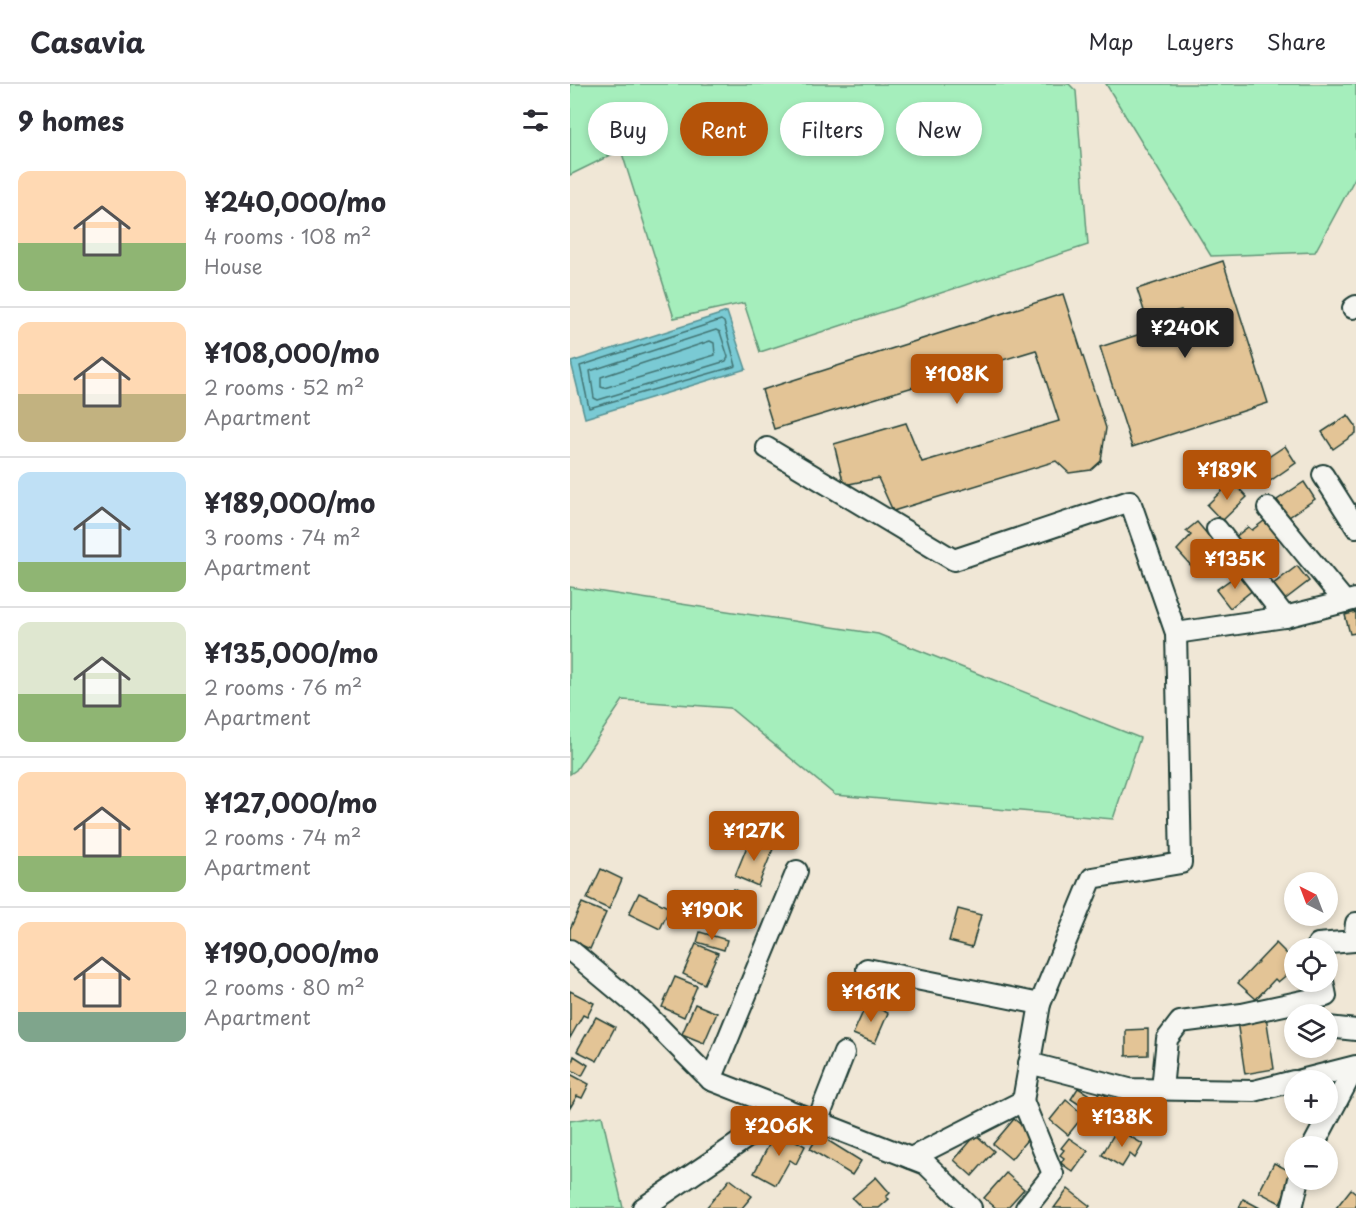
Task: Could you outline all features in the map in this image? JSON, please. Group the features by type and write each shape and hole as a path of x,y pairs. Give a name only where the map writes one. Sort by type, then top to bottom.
{"street":[{"path":"767,448 954,560 1130,501 1176,633 1181,863 1092,878 1040,1004 1023,1101 1053,1173 1026,1208"},
{"path":"1323,475 1356,527"},
{"path":"1176,633 1285,617 1350,601 1268,508"},
{"path":"1217,529 1285,617"},
{"path":"711,1080 797,871"},
{"path":"1338,942 1354,941 1356,922"},
{"path":"570,950 643,1011 711,1080 926,1164 971,1208"},
{"path":"867,969 1040,1004"},
{"path":"1308,1004 1325,997"},
{"path":"1162,1089 1167,1039 1180,1022 1284,1010"},
{"path":"1338,1029 1356,1030"},
{"path":"817,1122 844,1053"},
{"path":"1029,1063 1129,1089 1254,1091 1284,1084"},
{"path":"1338,1071 1356,1067"},
{"path":"1318,1136 1356,1067"},
{"path":"911,1158 1023,1101"},
{"path":"643,1208 752,1134 777,1107"},
{"path":"1292,1208 1296,1190"}],"green space":[{"path":"570,84 1069,84 1076,91 1088,245 760,352 744,303 674,318 623,156 668,156 668,102 588,102 588,156 609,156 570,175"},
{"path":"1106,84 1356,84 1356,176 1315,252 1211,256"},
{"path":"570,587 878,634 1140,738 1113,819 835,795 730,708 623,700 576,770 570,774"},
{"path":"602,1116 623,1208 570,1208 570,1121"}],"water":[{"path":"727,312 746,369 585,418 571,362"}],"building":[{"path":"1223,261 1268,403 1132,447 1100,347 1184,320 1181,310 1147,320 1137,289"},
{"path":"1063,294 1106,428 1101,461 1091,470 1069,473 1056,461 893,511 878,478 844,485 834,444 906,423 922,462 1059,421 1036,350 774,429 762,390"},
{"path":"1348,415 1356,426 1356,433 1333,449 1322,432"},
{"path":"1285,446 1296,463 1270,481 1258,464"},
{"path":"1232,481 1247,497 1222,521 1207,505"},
{"path":"1304,482 1315,499 1289,517 1277,500"},
{"path":"1264,521 1280,537 1252,561 1234,538 1248,527 1252,530"},
{"path":"1197,522 1219,548 1194,569 1177,550 1191,535 1186,531"},
{"path":"1297,566 1309,581 1283,601 1272,585"},
{"path":"1241,572 1254,589 1230,608 1216,590"},
{"path":"1356,612 1356,633 1350,634 1345,615"},
{"path":"750,839 773,849 758,886 735,876"},
{"path":"601,869 622,879 609,909 587,899"},
{"path":"733,889 747,896 744,904 747,906 738,924 720,916"},
{"path":"639,893 670,908 660,929 629,914"},
{"path":"582,903 606,913 590,949 570,940 570,929"},
{"path":"958,909 981,915 972,947 949,941"},
{"path":"700,932 727,940 724,950 697,942"},
{"path":"1276,943 1284,951 1284,977 1278,982 1275,979 1256,999 1238,983"},
{"path":"696,944 718,953 704,984 683,974"},
{"path":"675,977 697,986 684,1017 662,1007"},
{"path":"570,991 594,1003 587,1017 583,1015 570,1038"},
{"path":"867,1003 888,1013 875,1043 853,1034"},
{"path":"695,1004 717,1013 704,1043 682,1034"},
{"path":"1266,1016 1274,1069 1245,1074 1237,1021"},
{"path":"596,1017 615,1027 597,1061 577,1051"},
{"path":"1148,1029 1148,1055 1126,1056 1126,1030"},
{"path":"574,1056 588,1065 582,1076 570,1069"},
{"path":"570,1074 589,1084 582,1098 577,1096 570,1108"},
{"path":"1078,1088 1096,1099 1100,1092 1115,1102 1103,1120 1071,1099"},
{"path":"1066,1100 1084,1115 1068,1135 1050,1120"},
{"path":"1014,1119 1032,1134 1011,1159 993,1144"},
{"path":"1117,1129 1143,1144 1135,1158 1130,1154 1122,1167 1102,1155"},
{"path":"777,1130 805,1146 796,1164 790,1160 776,1185 754,1173"},
{"path":"819,1135 861,1161 852,1175 810,1149"},
{"path":"976,1135 994,1151 972,1176 954,1160"},
{"path":"1069,1138 1088,1151 1073,1172 1061,1163 1064,1158 1060,1155 1064,1150 1061,1148"},
{"path":"1274,1163 1284,1168 1284,1190 1286,1190 1280,1203 1259,1192"},
{"path":"1006,1173 1024,1189 1007,1208 996,1208 984,1198"},
{"path":"876,1177 890,1193 886,1197 889,1199 879,1208 862,1208 852,1198"},
{"path":"730,1179 752,1196 742,1208 706,1208"},
{"path":"1068,1189 1090,1206 1088,1208 1054,1208"},
{"path":"1351,1189 1356,1193 1356,1208 1336,1208"},
{"path":"1243,1199 1260,1208 1239,1208"}]}
